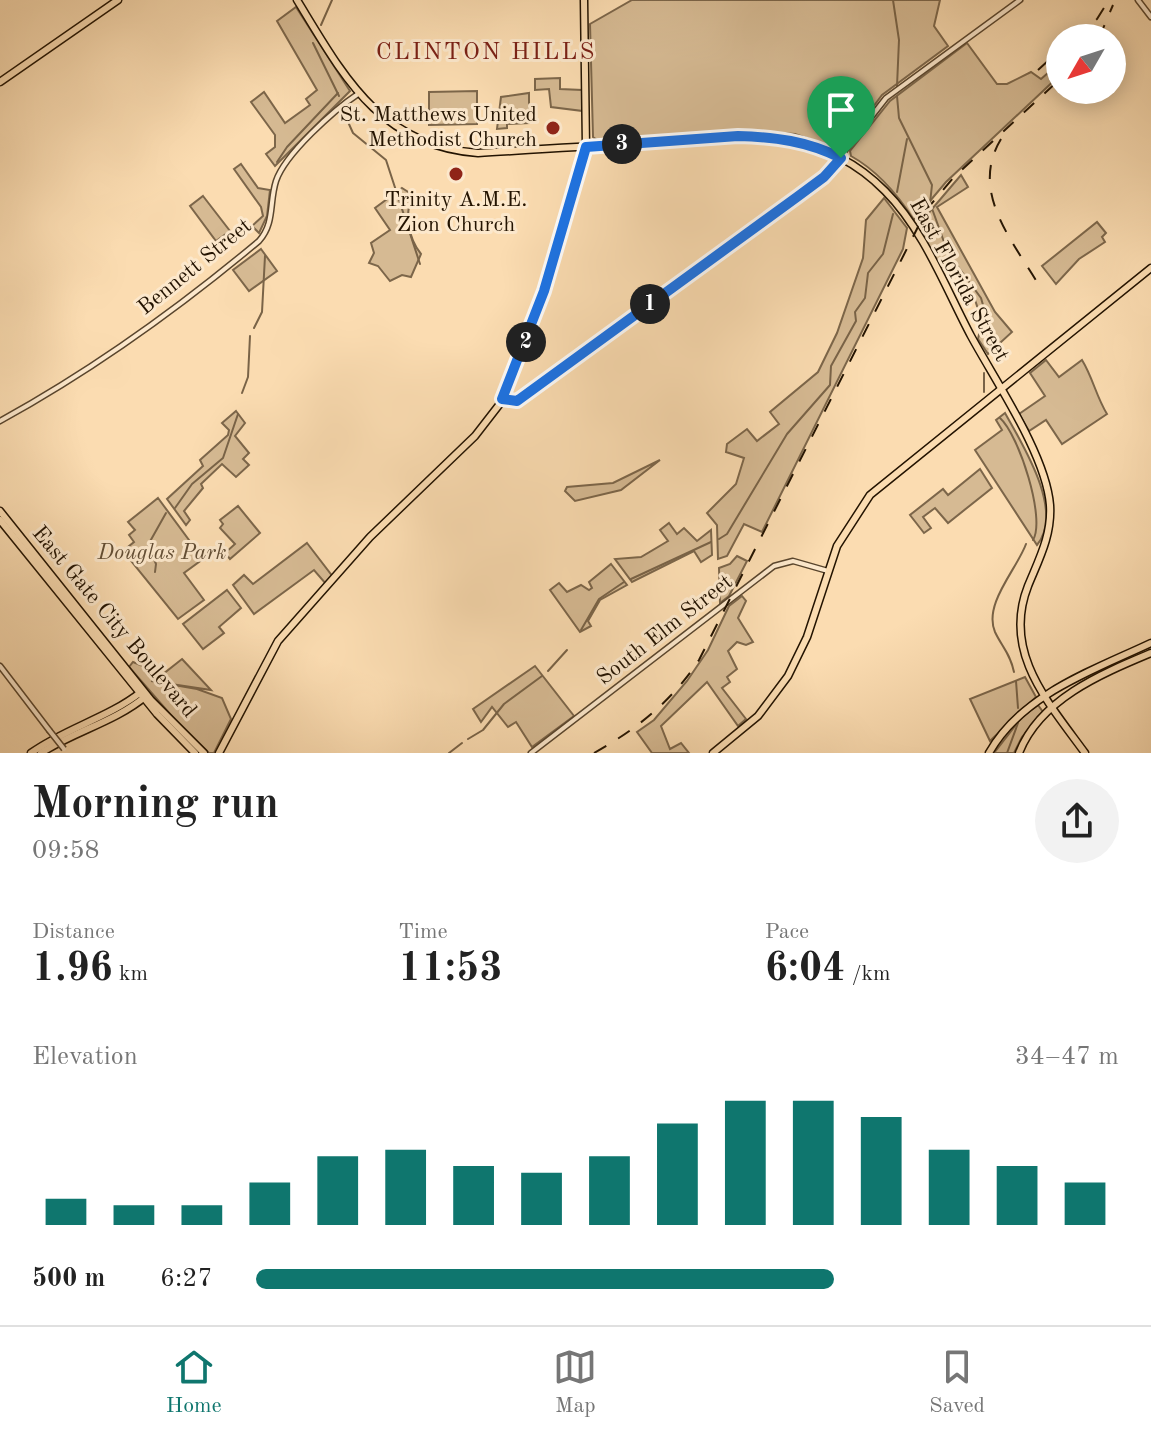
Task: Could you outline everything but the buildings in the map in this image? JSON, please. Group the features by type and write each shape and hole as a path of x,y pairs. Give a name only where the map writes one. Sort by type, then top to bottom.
{"main road":[{"path":"0,82 118,0"},
{"name":"East Florida Street","path":"297,0 358,94 403,131 452,150 478,153 772,136 803,142 841,158 884,190 907,218 1037,458 1049,493 1047,538 1022,603 1019,629 1026,664 1085,753"},
{"path":"219,753 278,641 370,537 486,424 502,399 544,291 586,147 584,0"},
{"path":"713,753 758,716 788,676 807,637 828,571 846,529 870,495 1151,268"},
{"name":"East Gate City Boulevard","path":"0,511 143,694 204,753"},
{"name":"East Gate City Boulevard","path":"0,520 195,753"},
{"path":"989,753 1014,720 1045,697 1151,643"},
{"path":"1019,753 1029,733 1086,682 1151,653"},
{"path":"31,753 143,694"},
{"path":"41,753 82,730 120,715 143,694"},
{"path":"225,741 228,753"}],"street":[{"path":"502,399 517,401 824,177 886,98 1020,0"},
{"path":"1138,0 1151,17"},
{"name":"Bennett Street","path":"0,421 43,398 167,313 259,241 270,225 274,188 284,165 337,109 358,94"},
{"name":"South Elm Street","path":"531,753 774,566 793,561 828,571"},
{"path":"0,666 66,751"}],"green space":[{"path":"632,0 940,0 934,26 948,46 882,95 841,150 795,134 753,131 597,140 593,137 590,24"},
{"path":"296,7 350,91 275,166 266,154 275,147 275,135 251,102 264,92 285,123 310,105 306,99 317,90 277,21"},
{"path":"967,43 997,84 1007,84 1031,72 1041,79 1046,75 1046,88 946,182 914,220 887,184 851,156 850,151 890,101"},
{"path":"560,78 560,89 582,90 583,111 551,107 549,89 535,90 535,79"},
{"path":"477,91 477,124 429,125 429,92"},
{"path":"529,93 529,123 507,124 507,128 497,129 501,97"},
{"path":"241,164 258,188 270,190 267,216 259,233 252,226 263,216 261,207 234,169"},
{"path":"961,175 968,187 937,207 995,312 1012,332 988,354 978,339 979,312 968,286 956,272 941,270 922,234 926,216"},
{"path":"402,188 413,195 409,225 413,241 421,254 411,277 402,275 390,281 378,266 369,263 374,253 371,243 390,230 375,208"},
{"path":"203,196 230,231 216,241 190,206"},
{"path":"884,198 907,228 903,249 762,532 744,524 727,556 718,559 717,525 707,513 736,484 744,458 726,452 727,444 747,429 757,441 779,424 770,412 818,372 837,333 863,258 866,220"},
{"path":"1097,222 1106,233 1102,237 1105,242 1079,259 1056,284 1042,266"},
{"path":"261,249 277,271 249,291 233,270"},
{"path":"1046,360 1059,377 1082,360 1107,414 1062,444 1046,420 1029,431 1019,414 1045,396 1030,373"},
{"path":"236,411 245,423 235,436 249,453 243,459 249,465 236,477 222,464 201,484 203,488 184,511 190,520 186,525 167,499 203,466 200,460 228,435 229,430 222,423"},
{"path":"1005,413 1030,459 1044,496 1044,531 1037,545 975,450 1002,430 996,420"},
{"path":"660,460 621,490 575,501 565,491 567,487 613,483"},
{"path":"980,469 992,488 948,523 935,508 923,517 931,528 924,533 910,515 943,489 948,495"},
{"name":"Douglas Park","path":"158,498 203,559 184,573 204,600 178,619 123,551 134,542 129,535 135,530 128,522"},
{"path":"238,506 260,533 230,559 225,553 235,544 220,528 223,524 220,520"},
{"path":"669,523 677,534 684,528 697,541 711,530 712,555 701,562 694,551 632,582 615,559 641,557 668,541 660,530"},
{"path":"307,543 333,577 326,584 314,570 254,614 233,585 244,575 253,584"},
{"path":"737,556 747,561 729,596 720,603 719,568 730,564"},
{"path":"611,564 627,585 600,600 588,621 591,626 580,632 550,590 559,583 567,592 581,585 589,590 592,588 589,582"},
{"path":"227,590 241,608 219,627 224,633 203,649 183,624"},
{"path":"742,596 746,601 738,618 753,642 746,645 737,642 728,651 737,669 727,677 730,682 722,688 746,719 738,726 707,682 661,726 670,749 681,743 689,753 652,753 637,732 654,720 687,681 708,650 729,606"},
{"path":"182,659 211,690 151,681 197,689 222,698 231,719 214,753 209,753 183,729 129,667 133,662 163,674"},
{"path":"535,666 574,716 532,747 516,722 508,727 492,707 481,722 473,709"},
{"path":"1025,677 1036,697 990,741 970,699"},
{"path":"1038,705 1043,712 1022,737 1014,753 994,753 1022,717"}],"waterway":[{"path":"321,25 332,0"},
{"path":"893,0 899,40 897,86"},
{"path":"313,43 339,96"},
{"path":"277,162 287,147 338,93"},
{"path":"897,96 899,118 932,185 930,203 948,253 981,298 991,333 990,349"},
{"path":"344,113 353,133 386,160 420,264"},
{"path":"897,192 907,139"},
{"path":"719,539 727,534 787,434 830,385 831,366 856,321 855,312 865,298 868,273 883,254 893,214"},
{"path":"254,328 262,312 265,256"},
{"path":"242,393 248,377 250,336"},
{"path":"984,373 984,392"},
{"path":"175,508 192,484 223,458 238,414"},
{"path":"1000,418 1015,441 1028,478 1036,514 1033,540"},
{"path":"155,572 156,564 148,545 166,513"},
{"path":"631,579 711,542"},
{"path":"1014,672 995,632 994,610 997,598 1026,544"},
{"path":"581,630 599,599 624,582"},
{"path":"548,671 567,650"},
{"path":"468,739 483,730 504,704 542,676"},
{"path":"1016,681 1018,708"},
{"path":"1007,753 1018,723"},
{"path":"449,753 462,743"}],"railway":[{"path":"1091,24 1109,0"},
{"path":"1105,24 1113,5"},
{"path":"1038,70 1046,63"},
{"path":"594,753 652,713 699,660 927,209 954,177 1046,92"},
{"path":"1001,139 992,159 992,197 1007,234 1040,287"}],"place":[{"name":"St. Matthews United Methodist Church","path":"553,128"},
{"name":"Trinity A.M.E. Zion Church","path":"456,174"}],"district":[{"name":"CLINTON HILLS","path":"486,53"}],"route":[{"path":"772,136 803,142 841,158 824,177 517,401 502,399 544,291 586,147 772,136"}]}
